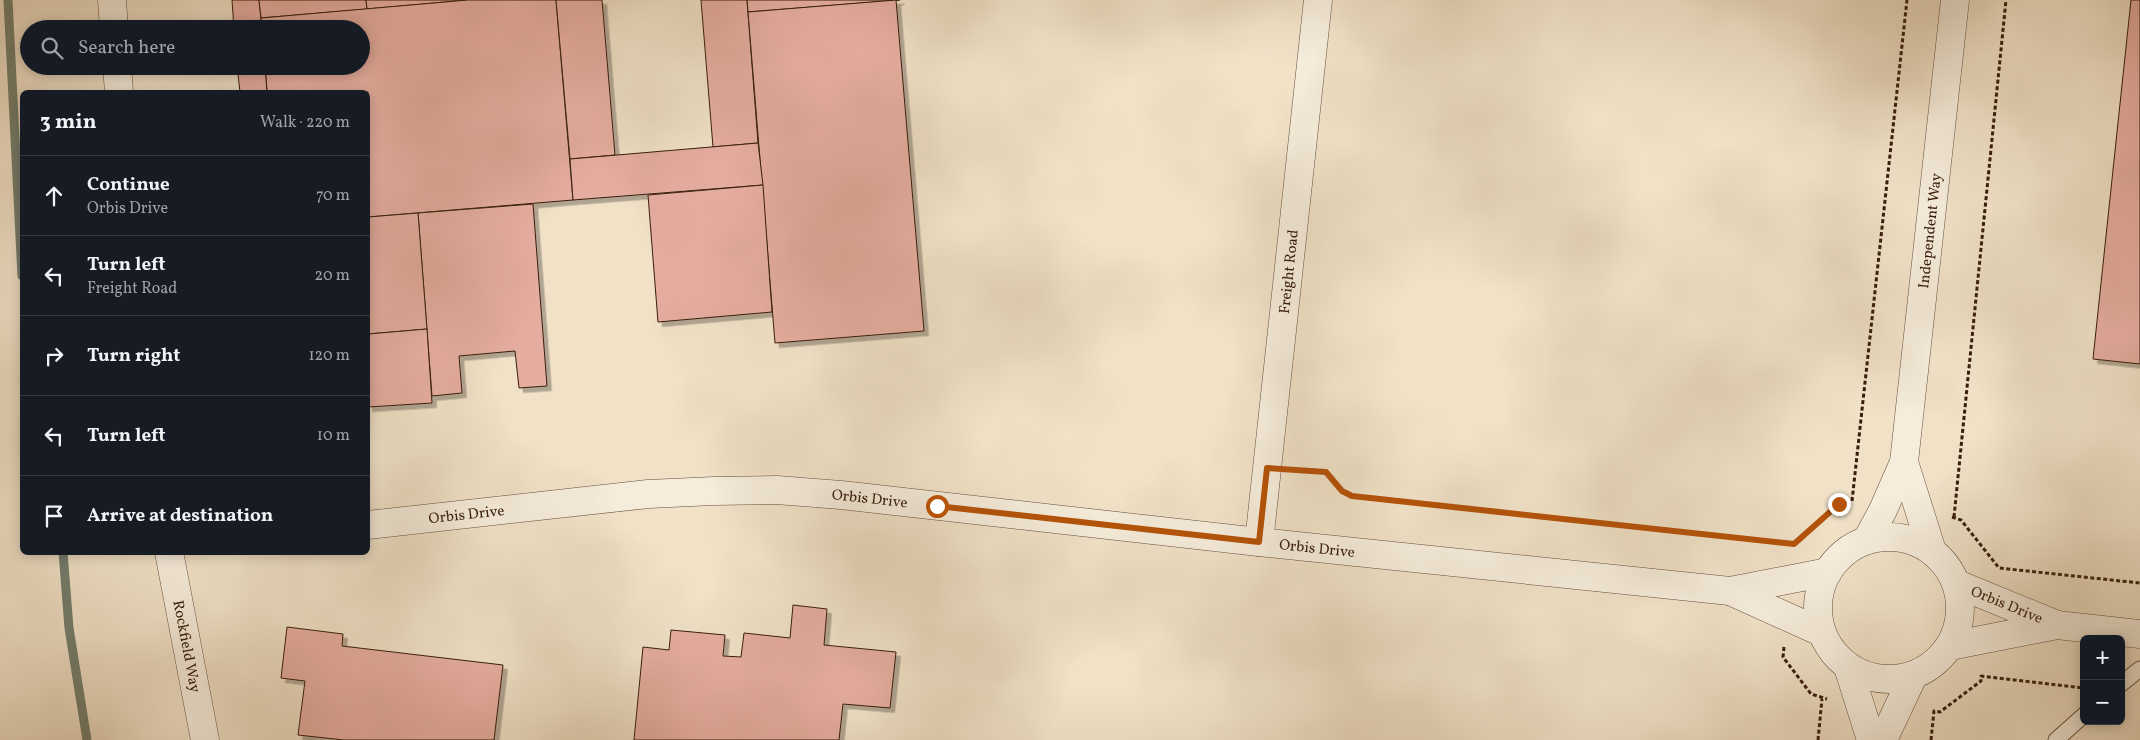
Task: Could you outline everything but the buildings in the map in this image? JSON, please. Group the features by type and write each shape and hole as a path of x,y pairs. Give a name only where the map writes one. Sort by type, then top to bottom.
{"street":[{"path":"112,0 113,20"},
{"name":"Freight Road","path":"1259,542 1318,0"},
{"name":"Independent Way","path":"1867,540 1883,510 1904,462 1955,0"},
{"path":"118,75 119,90"},
{"name":"Independent Way","path":"1904,462 1932,551"},
{"name":"Orbis Drive","path":"370,525 648,494 777,490 841,495 1259,542 1730,591 1828,572"},
{"path":"1889,537 1912,540 1932,551 1947,566 1957,584 1961,604 1960,619 1950,646 1934,664 1913,676 1891,680 1869,677 1848,667 1832,652 1821,632 1817,612 1819,591 1828,572 1838,558 1867,540 1889,537"},
{"name":"Rockfield Way","path":"170,555 205,740"},
{"name":"Orbis Drive","path":"1957,584 2057,625 2140,634"},
{"name":"Orbis Drive","path":"1730,591 1821,632"},
{"name":"Orbis Drive","path":"1950,646 2057,625"},
{"path":"1848,667 1871,740"},
{"path":"1883,740 1913,676"}],"lane":[{"path":"2125,681 2140,669"},
{"path":"2056,740 2080,719"}],"path":[{"path":"1852,505 1907,0"},
{"path":"1954,517 2006,0"},
{"path":"1267,468 1326,472 1342,491 1352,496 1794,544 1839,504 1883,510"},
{"path":"1921,515 1954,517 1961,520 1998,568 2140,583"},
{"path":"1931,740 1934,711 1940,712 1981,681 1981,676 2080,688"},
{"path":"1818,740 1822,699"}],"waterway":[{"path":"8,0 20,237"},
{"path":"63,555 69,628 87,740"}],"route":[{"path":"937,506 1259,542 1267,468 1326,472 1342,491 1352,496 1794,544 1839,504"}]}
